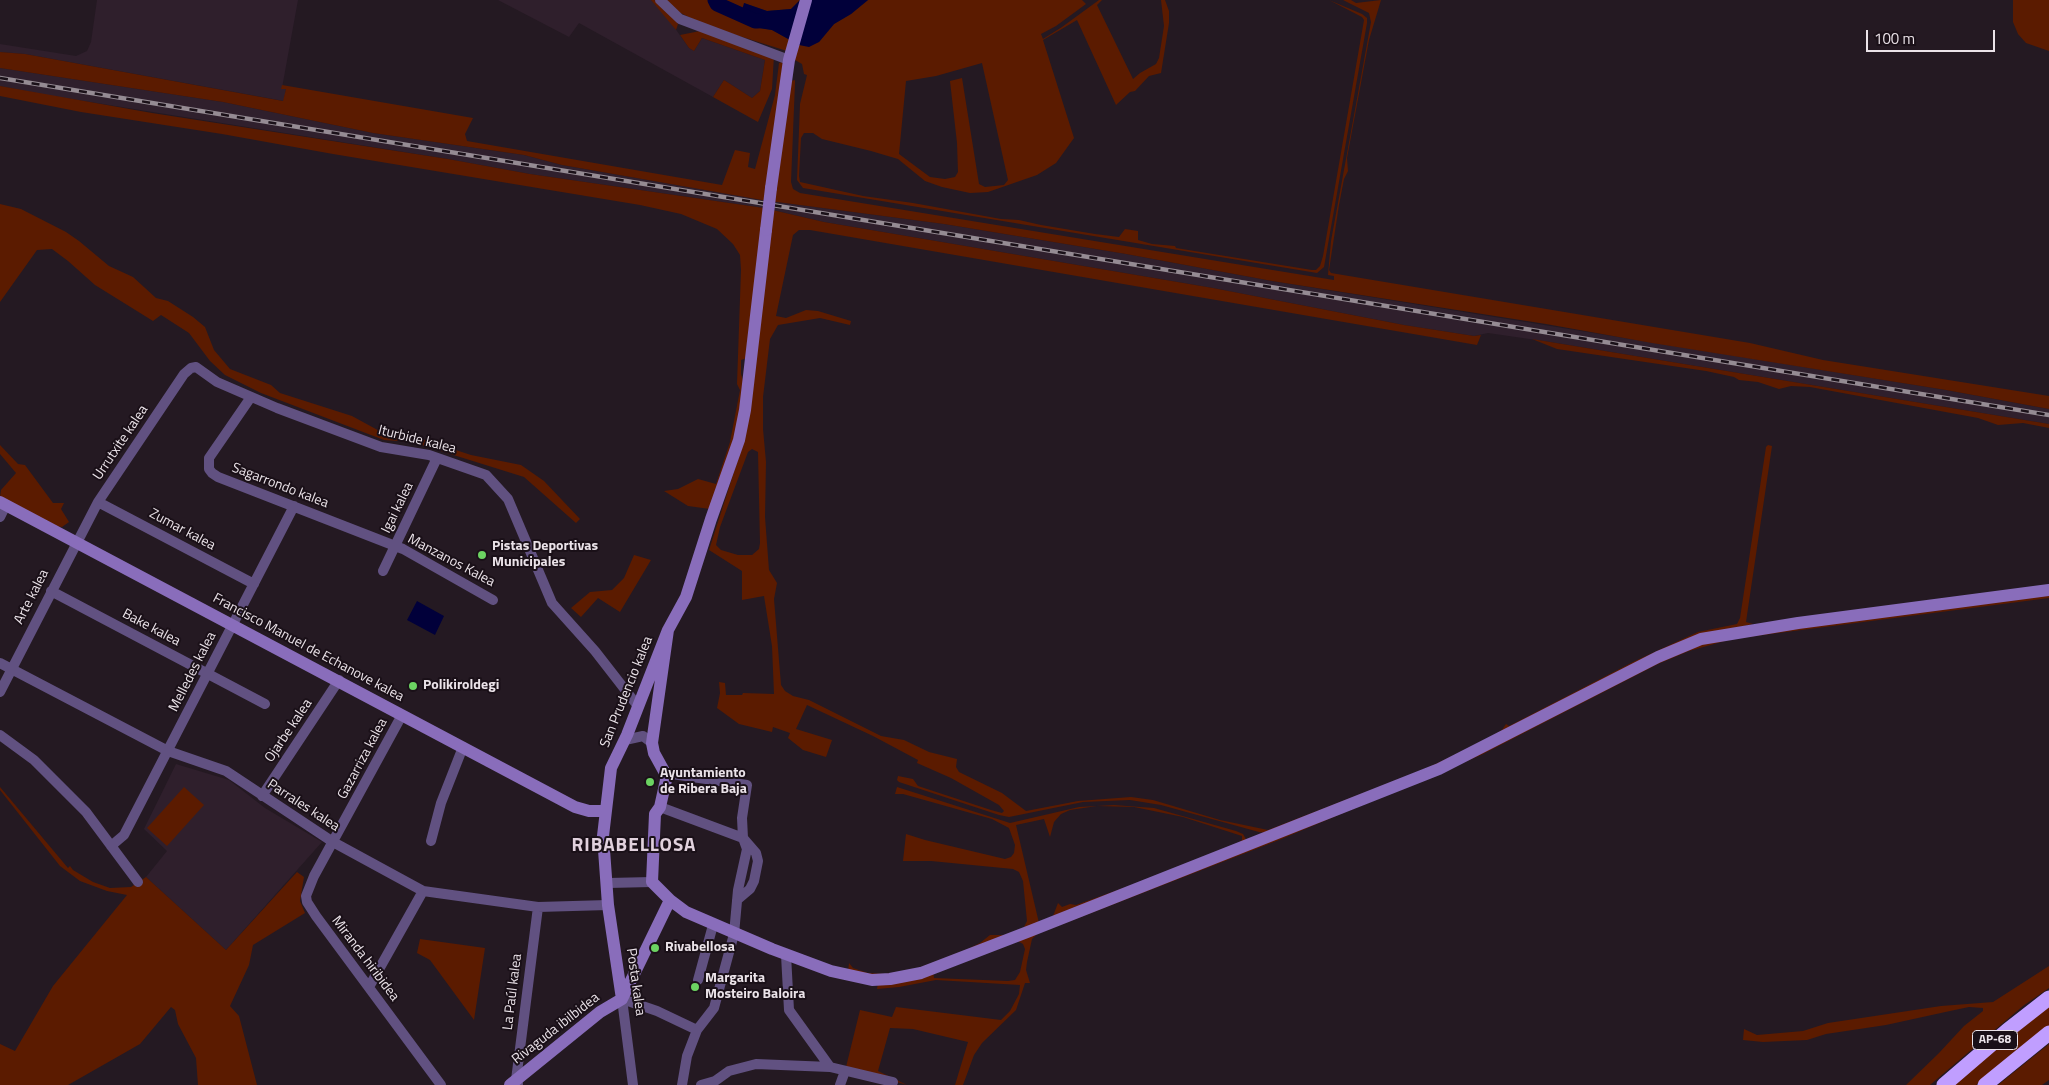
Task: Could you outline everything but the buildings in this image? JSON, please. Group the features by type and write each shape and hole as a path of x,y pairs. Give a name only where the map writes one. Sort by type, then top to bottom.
{"highway":[{"name":"AP-68","path":"1944,1085 2008,1030 2049,998"},
{"name":"AP-68","path":"1985,1085 2049,1033"}],"street":[{"path":"660,0 680,19 789,60"},
{"name":"San Prudencio kalea","path":"608,883 603,836 611,768 625,740 637,705 668,630 686,597 743,426 771,188 789,60 806,0"},
{"name":"Iturbide kalea","path":"196,367 217,382 251,397 382,447 437,458 486,475 504,494 512,507 552,602 595,651 637,705"},
{"name":"Urrutxite kalea","path":"76,542 98,502 184,374 191,368 196,367"},
{"name":"Sagarrondo kalea","path":"251,397 209,458 209,469 218,477 395,546"},
{"name":"Igai kalea","path":"383,571 437,458"},
{"name":"Zumar kalea","path":"98,502 254,584"},
{"path":"0,517 3,503"},
{"name":"Francisco Manuel de Echanove kalea","path":"3,503 575,807 589,811 605,811"},
{"name":"Melledes kalea","path":"111,846 124,835 294,506"},
{"name":"Arte kalea","path":"0,692 76,542"},
{"name":"Manzanos Kalea","path":"395,546 494,600"},
{"path":"608,883 652,882 670,900 686,912 734,934 844,975 872,980 890,979 921,972 1030,931 1439,769 1658,657 1701,639 1798,623 2049,590"},
{"name":"Bake kalea","path":"50,591 266,704"},
{"path":"652,882 656,814 660,807 666,780 665,773 654,753 652,742 668,630"},
{"name":"Parrales kalea","path":"0,663 168,751 226,771 333,842 423,891 538,907 608,905"},
{"name":"Ojarbe kalea","path":"262,796 339,680"},
{"name":"Gazarriza kalea","path":"333,842 402,714"},
{"path":"0,734 34,760 86,812 138,882"},
{"path":"625,740 643,736 652,742"},
{"path":"431,841 441,803 463,747"},
{"path":"665,773 747,785 742,818 743,838 747,849 737,900 734,934 714,1008 697,1030 687,1056 682,1085"},
{"path":"660,807 743,838"},
{"name":"Miranda hiribidea","path":"333,842 309,888 306,896 308,902 441,1085"},
{"name":"Posta kalea","path":"608,883 608,905 633,1085"},
{"path":"370,987 423,891"},
{"path":"670,900 622,999 657,1011 697,1030"},
{"name":"La Paúl kalea","path":"515,1084 538,907"},
{"path":"698,980 713,925"},
{"path":"786,954 788,1010 830,1067"},
{"name":"Rivaguda ibilbidea","path":"515,1084 600,1012 622,999"},
{"path":"701,1085 714,1081 729,1071 756,1064 830,1067 893,1082"},
{"path":"840,1085 845,1071"}],"shaded area":[{"path":"97,0 298,0 282,88 286,89 284,101 25,54 0,52 0,44 76,56 87,51 91,42"},
{"path":"498,0 651,0 667,17 689,48 694,51 702,38 765,60 760,91 752,98 724,80 713,97 579,23 569,37"},
{"path":"651,0 655,0 676,21 678,24 676,30"},
{"path":"666,0 800,0 791,9 767,11 744,3 752,27 772,30 790,40 787,51 704,25 675,10"},
{"path":"800,0 868,0 851,14 834,24 819,42 809,47 799,45 772,30 752,27 739,21 744,3 767,11 791,9"},
{"path":"868,0 1082,0 1086,4 1056,26 1041,34 1043,39 1099,0 1102,0 1097,5 1133,79 1156,64 1159,58 1164,26 1161,0 1165,0 1169,11 1169,23 1161,73 1149,76 1135,91 1130,92 1116,105 1077,20 1043,40 1074,138 1056,163 1037,175 988,192 970,193 925,181 898,159 822,139 813,133 804,133 801,138 800,182 863,196 1001,219 1019,220 1095,234 1119,237 1125,229 1138,231 1138,240 1152,244 1175,246 1176,248 1316,270 1320,266 1323,256 1364,20 1362,17 1329,0 1362,14 1367,18 1367,23 1324,267 1317,273 803,188 797,180 800,104 807,75 804,74 802,64 795,60 796,44 819,42 834,24 851,14","holes":["982,63 1008,180 1004,185 985,187 979,184 962,78 950,81 957,143 958,172 955,177 945,179 930,177 899,154 906,81 936,76"]},
{"path":"1343,0 1351,0 1356,3 1381,0 1369,40 1347,158 1348,171 1344,179 1339,205 1329,270 1331,273 1750,343 1823,360 2049,396 2049,409 1946,390 1546,324 1272,281 1126,254 944,224 762,200 562,165 524,155 373,133 223,102 0,68 0,52 25,54 283,101 286,89 281,89 282,85 473,118 465,134 467,141 722,185 735,150 750,153 748,167 755,169 775,95 779,63 782,62 791,81 795,80 791,182 793,189 800,193 1334,280 1334,276 1328,275 1331,241 1371,22 1369,13"},
{"path":"2013,0 2049,0 2049,51 2026,43 2018,34 2013,22"},
{"path":"700,31 774,55 772,89 758,122 713,97 724,80 752,98 760,91 765,60 702,38 694,51 689,48 680,35"},
{"path":"0,68 223,102 373,133 524,155 562,165 762,200 944,224 1126,254 1272,281 1946,390 2049,409 2049,424 1550,342 1488,333 1474,336 1404,325 1213,288 824,222 764,208 530,174 448,159 46,95 0,86"},
{"path":"0,86 152,113 448,159 530,174 764,208 824,222 1213,288 1404,325 1474,336 1481,335 1477,345 810,230 799,230 793,235 776,316 786,318 806,310 818,311 851,321 850,325 820,318 778,325 770,339 763,397 766,462 765,517 769,570 777,583 774,599 781,685 785,691 793,696 809,700 881,736 904,740 929,752 957,759 956,767 959,772 1002,793 1026,811 1078,801 1131,797 1153,800 1220,820 1268,830 1425,769 1484,741 1502,730 1506,724 1509,726 1635,661 1698,632 1737,624 1740,618 1766,447 1768,445 1772,446 1746,622 1753,624 1705,634 1459,756 1268,833 1161,805 1130,800 1083,802 1009,817 999,815 899,782 897,780 898,776 913,779 918,786 991,810 1002,813 1004,811 999,805 951,778 917,763 918,760 873,736 807,705 796,729 832,740 826,757 803,750 788,738 790,733 773,727 772,732 739,724 717,708 720,693 719,682 725,683 726,695 742,695 743,693 774,694 772,646 764,596 742,600 742,571 709,550 740,453 747,358 741,360 741,374 744,384 738,431 710,509 688,506 664,491 678,489 698,479 716,484 730,442 740,390 737,384 741,270 740,255 733,244 717,229 681,214 640,205 81,112 0,96","holes":["752,449 758,452 759,549 752,555 738,555 721,550 716,545 720,527 748,452"]},
{"path":"0,204 21,209 66,232 109,266 133,277 156,298 168,301 193,317 205,327 214,350 230,369 271,385 280,393 352,416 385,434 419,438 471,455 521,465 544,481 580,519 576,523 524,477 412,442 384,440 261,393 225,375 210,361 189,333 161,315 153,321 95,285 52,249 37,250 0,302"},
{"path":"1532,339 2049,424 2049,428 2023,423 1998,425 1978,418 1810,387 1791,386 1779,389 1758,382 1739,380 1734,377 1706,371 1557,349"},
{"path":"0,445 18,464 25,465 53,503 64,503 61,509 69,522 62,527 55,526 0,497 1,490 16,473 0,454"},
{"path":"634,555 651,560 620,612 598,598 581,617 571,608 590,592 612,590 624,578"},
{"path":"2049,594 2049,598 1732,639 1689,651 1658,664 1481,755 1279,840 1037,934 1032,939 1027,962 1026,970 1030,983 1025,983 1016,1010 982,1043 974,1055 963,1085 955,1085 968,1042 913,1029 890,1028 878,1071 907,1085 846,1067 860,1010 892,1017 896,1007 1001,1020 1010,1011 1019,994 1020,985 936,980 877,989 878,983 933,971 934,978 1015,980 1020,972 1025,949 1023,944 1016,940 1343,811 1665,657 1707,640"},
{"path":"417,601 444,616 435,635 407,620"},
{"path":"176,764 229,780 265,808 322,842 226,950 146,877 167,851 144,829"},
{"path":"0,787 68,868 70,866 73,870 93,882 110,888 131,887 146,877 226,950 297,872 304,877 300,901 305,913 253,945 249,965 230,1006 239,1016 257,1085 198,1085 196,1058 178,1024 175,1010 171,1007 140,1044 68,1085 0,1085 0,1044 15,1051 53,986 127,895 107,891 80,881 60,866 0,790"},
{"path":"184,787 204,805 167,846 147,828"},
{"path":"897,787 1010,823 1079,807 1114,805 1154,808 1236,831 1243,834 1247,841 1058,918 1053,916 1058,903 1062,907 1070,904 1076,905 1154,877 1235,845 1242,840 1242,836 1183,817 1134,807 1097,806 1070,810 1061,814 1054,822 1050,837 1044,819 1016,825 1038,925 914,972 879,977 857,975 848,972 849,963 853,968 868,973 885,974 916,969 968,949 990,935 1004,935 1023,929 1027,921 1023,881 1019,872 1013,869 931,861 903,861 906,834 1005,859 1011,857 1014,853 1015,845 1009,828 992,819 903,794 895,794"},
{"path":"420,939 485,948 474,1020 430,960 417,953"},
{"path":"2049,966 2049,988 2023,1006 1930,1085 1906,1085 1964,1026 1983,1011 1983,1008 1969,1007 1886,1025 1826,1034 1807,1040 1763,1042 1743,1040 1744,1029 1757,1035 1803,1031 1828,1023 1941,1006 1993,1002"},
{"path":"2049,1006 2049,1026 1976,1085 1952,1085"},
{"path":"2049,1044 2049,1080 2042,1085 1998,1085"}],"waterway":[{"path":"715,0 717,4 758,21"}],"railway":[{"path":"0,78 2049,415"}],"place":[{"name":"Pistas Deportivas Municipales","path":"482,555"},
{"name":"Polikiroldegi","path":"413,686"},
{"name":"Ayuntamiento de Ribera Baja","path":"650,782"},
{"name":"Rivabellosa","path":"655,948"},
{"name":"Margarita Mosteiro Baloira","path":"695,987"}],"district":[{"name":"RIBABELLOSA","path":"634,846"}]}
